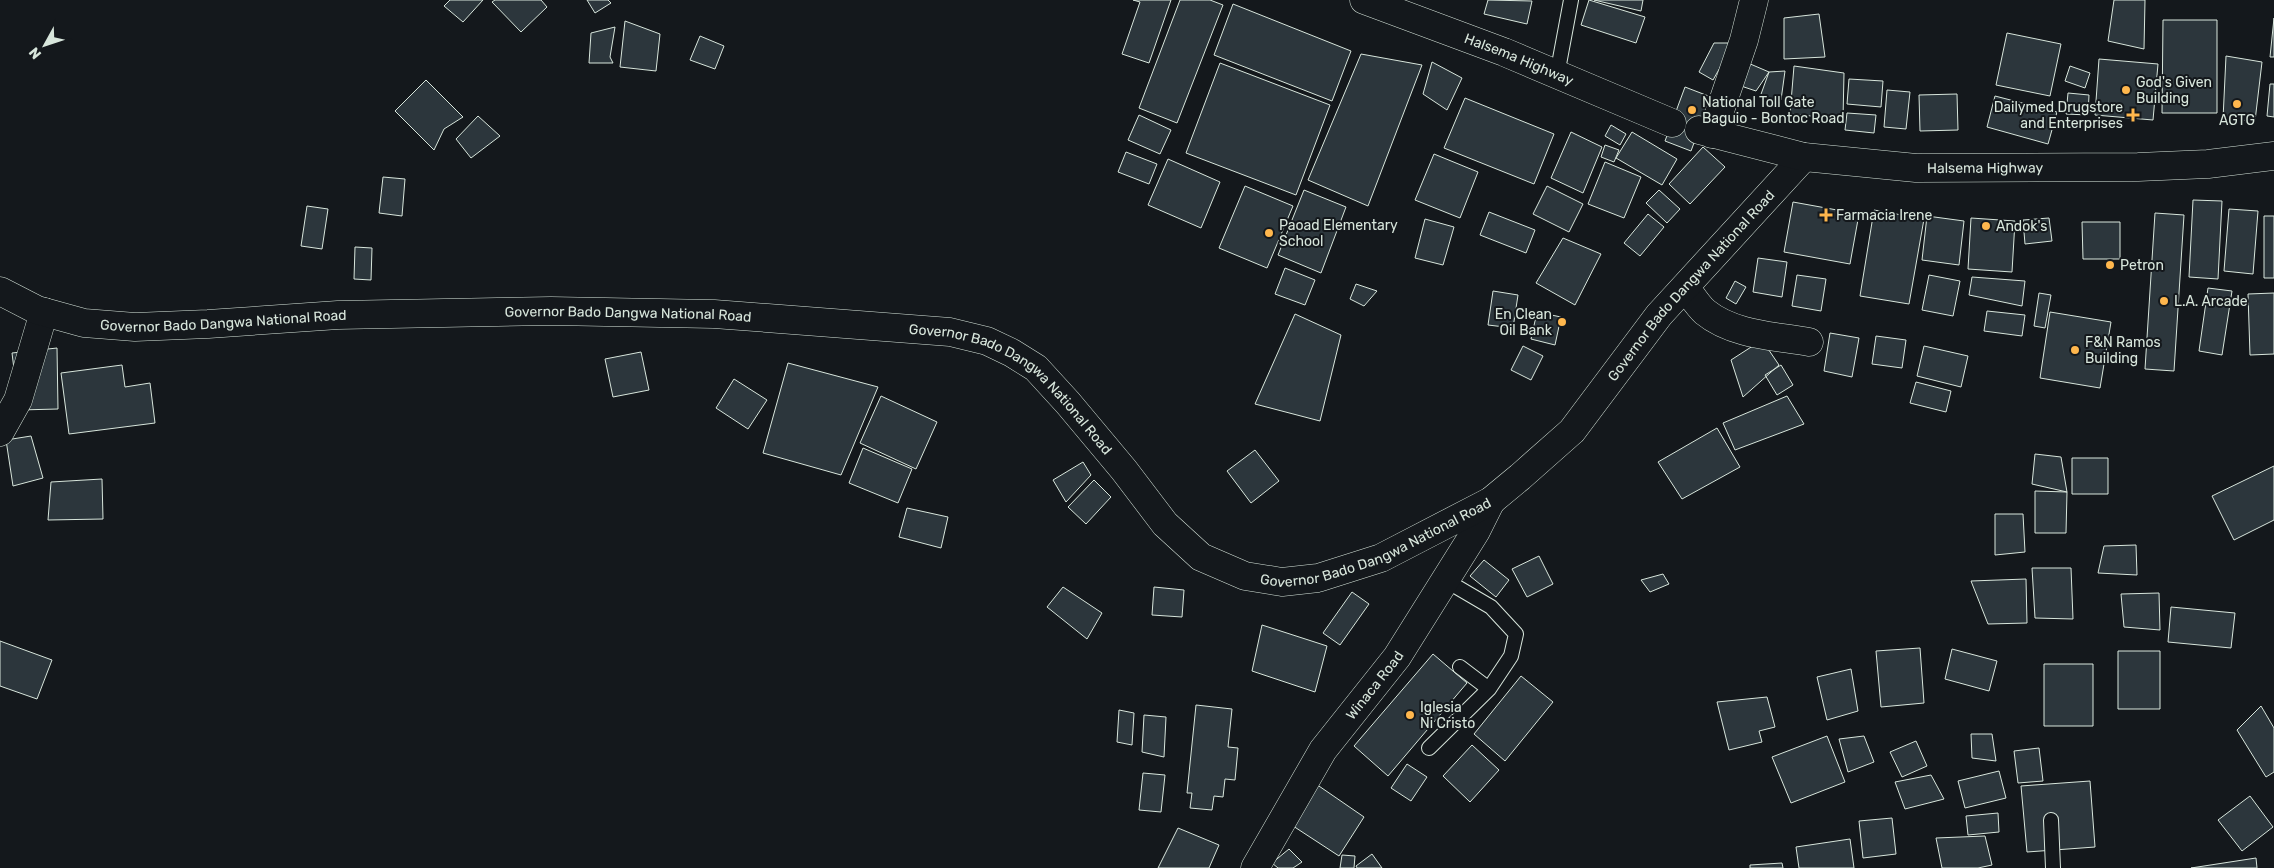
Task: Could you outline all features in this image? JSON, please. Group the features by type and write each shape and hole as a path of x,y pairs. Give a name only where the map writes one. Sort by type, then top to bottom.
{"main road":[{"name":"Halsema Highway","path":"1364,0 1504,52 1672,123"},
{"name":"Halsema Highway","path":"1754,0 1744,40 1705,132 1804,157 1916,168 2074,168 2208,164 2274,156"},
{"name":"Governor Bado Dangwa National Road","path":"0,291 44,312 84,323 135,327 338,315 551,311 714,314 950,332 987,341 1012,353 1036,368 1118,462 1164,524 1201,557 1244,576 1282,582 1318,578 1381,558 1491,501 1572,431 1659,315 1686,288 1804,157"},
{"path":"1686,288 1704,311 1720,323 1736,329 1808,342"},
{"path":"0,432 18,400 44,312"},
{"name":"Winaca Road","path":"1255,868 1323,750 1397,657 1476,531 1491,501"}],"lane":[{"path":"1557,75 1571,0"},
{"path":"1430,748 1488,689 1511,656 1516,634 1491,607 1445,580"},
{"path":"1460,667 1488,689"},
{"path":"2051,820 2054,868"}],"building":[{"path":"450,0 483,0 463,22 444,6"},
{"path":"495,0 541,0 547,7 521,32 492,2"},
{"path":"587,0 608,0 611,3 595,13"},
{"path":"1133,0 1171,0 1149,63 1122,54 1140,2"},
{"path":"1180,0 1210,0 1223,5 1177,123 1139,108"},
{"path":"1488,0 1532,1 1527,24 1484,14"},
{"path":"1589,0 1645,17 1636,43 1581,25"},
{"path":"1594,0 1643,0 1641,11"},
{"path":"2114,0 2145,0 2144,49 2108,41"},
{"path":"1233,4 1351,51 1332,101 1214,55"},
{"path":"1819,14 1825,57 1784,59 1784,18"},
{"path":"2274,18 2274,57 2270,57"},
{"path":"2163,20 2217,20 2217,113 2162,113"},
{"path":"625,21 660,34 656,71 620,67"},
{"path":"615,27 610,57 613,63 589,63 591,33"},
{"path":"2007,33 2061,44 2050,96 1996,85"},
{"path":"700,36 724,46 715,69 690,60"},
{"path":"1714,43 1734,43 1713,80 1699,72"},
{"path":"1361,54 1422,65 1368,206 1308,180"},
{"path":"2226,56 2262,62 2255,121 2223,119"},
{"name":"God's Given Building","path":"2099,59 2158,64 2153,120 2095,115"},
{"path":"1432,62 1462,78 1447,110 1423,94"},
{"path":"1220,63 1330,105 1296,195 1186,153"},
{"path":"1748,63 1769,72 1756,91 1738,85"},
{"path":"1794,66 1844,73 1843,119 1790,114"},
{"path":"2070,66 2090,73 2085,88 2065,81"},
{"path":"1785,71 1781,100 1760,97 1769,72"},
{"path":"1849,79 1883,81 1881,107 1847,104"},
{"path":"426,80 463,117 444,129 434,150 395,111"},
{"path":"2270,84 2274,84 2274,117 2267,116"},
{"name":"National Toll Gate Baguio - Bontoc Road","path":"1685,87 1711,97 1691,151 1665,141"},
{"path":"1887,90 1910,92 1906,129 1884,127"},
{"path":"2068,93 2089,95 2088,115 2066,114"},
{"path":"1957,94 1958,130 1920,131 1919,95"},
{"path":"1995,96 2057,112 2048,144 1987,127"},
{"path":"1465,98 1554,134 1534,184 1444,148"},
{"path":"1847,113 1876,115 1874,133 1845,130"},
{"path":"1139,115 1171,130 1160,154 1128,140"},
{"path":"478,116 500,136 471,158 456,139"},
{"path":"1611,125 1626,134 1620,145 1605,136"},
{"path":"1571,132 1602,147 1583,193 1551,178"},
{"path":"1632,132 1677,159 1662,185 1616,158"},
{"path":"1605,145 1619,150 1614,162 1601,157"},
{"path":"1703,147 1725,167 1690,204 1669,184"},
{"path":"1126,152 1157,164 1149,184 1118,172"},
{"path":"1434,154 1478,172 1460,218 1415,200"},
{"path":"1168,159 1220,182 1201,228 1148,205"},
{"path":"1605,162 1641,177 1624,218 1588,204"},
{"path":"383,177 405,179 402,216 379,213"},
{"path":"1245,186 1293,206 1267,268 1219,248"},
{"path":"1547,186 1583,204 1569,232 1533,214"},
{"path":"1304,190 1346,207 1321,273 1278,255"},
{"path":"1659,190 1680,209 1667,223 1646,203"},
{"path":"2193,200 2222,201 2218,279 2189,277"},
{"path":"1793,202 1859,214 1850,264 1784,252"},
{"path":"307,206 328,209 322,249 301,246"},
{"path":"2229,209 2258,211 2253,274 2224,271"},
{"path":"1874,210 1924,219 1909,304 1860,296"},
{"path":"1489,212 1535,230 1526,253 1480,235"},
{"name":"L.A. Arcade","path":"2155,213 2184,215 2174,371 2145,369"},
{"path":"1648,214 1664,227 1640,256 1624,243"},
{"path":"1927,216 1964,221 1959,265 1922,260"},
{"path":"2264,216 2274,216 2274,278 2264,278"},
{"path":"1971,218 2015,221 2012,272 1968,269"},
{"path":"2049,218 2052,241 2025,244 2023,220"},
{"path":"1425,219 1454,227 1443,265 1415,258"},
{"path":"2082,222 2120,222 2120,259 2083,259"},
{"path":"1563,238 1601,254 1575,305 1536,283"},
{"path":"355,247 372,248 371,280 354,279"},
{"path":"1758,258 1787,262 1782,297 1753,292"},
{"path":"1285,268 1315,280 1305,305 1275,294"},
{"path":"1797,275 1826,279 1821,311 1792,306"},
{"path":"1929,275 1960,281 1953,316 1922,310"},
{"path":"1972,277 2025,281 2022,306 1969,295"},
{"path":"1735,281 1746,287 1736,304 1726,298"},
{"path":"1356,284 1377,291 1364,306 1350,299"},
{"path":"2208,288 2232,291 2222,355 2199,351"},
{"path":"1493,291 1518,295 1513,328 1488,325"},
{"path":"2039,293 2051,295 2045,328 2034,326"},
{"path":"2274,293 2274,354 2250,355 2248,294"},
{"path":"1987,311 2025,315 2022,336 1984,331"},
{"path":"1537,312 1561,317 1555,345 1531,339"},
{"name":"F&N Ramos Building","path":"2050,312 2111,322 2100,388 2040,378"},
{"path":"1295,314 1341,335 1320,421 1255,404"},
{"path":"1830,333 1859,338 1852,377 1824,371"},
{"path":"1876,336 1906,340 1902,368 1872,364"},
{"path":"1762,340 1779,365 1743,397 1731,360"},
{"path":"1523,346 1543,356 1531,380 1511,370"},
{"path":"1924,346 1968,356 1961,387 1917,376"},
{"path":"57,348 58,409 19,410 12,353"},
{"path":"641,352 649,390 613,397 605,359"},
{"path":"788,363 878,387 841,475 763,453"},
{"path":"122,365 125,387 150,383 155,423 69,434 61,373"},
{"path":"1781,365 1793,385 1777,395 1765,375"},
{"path":"734,379 767,400 748,429 716,408"},
{"path":"1916,382 1951,391 1946,412 1910,403"},
{"path":"881,396 937,422 916,469 860,443"},
{"path":"1787,396 1804,424 1735,450 1723,423"},
{"path":"1717,428 1740,467 1682,499 1658,462"},
{"path":"31,436 43,478 13,486 6,440"},
{"path":"863,448 912,469 898,503 849,483"},
{"path":"1255,450 1279,481 1251,503 1227,471"},
{"path":"2035,454 2061,457 2067,492 2032,484"},
{"path":"2072,458 2108,458 2108,494 2072,494"},
{"path":"1083,462 1091,475 1066,502 1053,480"},
{"path":"2274,466 2274,520 2234,540 2212,496"},
{"path":"102,479 103,519 48,520 51,482"},
{"path":"1094,480 1111,497 1086,524 1068,507"},
{"path":"2035,491 2067,492 2066,533 2035,533"},
{"path":"907,508 948,517 941,548 899,537"},
{"path":"1995,514 2023,514 2025,552 1995,555"},
{"path":"2136,545 2137,575 2098,573 2104,546"},
{"path":"1539,556 1553,584 1527,597 1512,569"},
{"path":"1484,560 1509,580 1496,597 1470,576"},
{"path":"2032,568 2071,568 2073,619 2035,618"},
{"path":"1663,574 1669,584 1650,592 1641,580"},
{"path":"2026,579 2027,623 1988,624 1971,581"},
{"path":"1063,587 1102,613 1087,639 1047,607"},
{"path":"1154,587 1184,590 1182,617 1152,615"},
{"path":"1352,592 1369,604 1340,645 1323,633"},
{"path":"2159,593 2160,630 2124,627 2121,594"},
{"path":"2171,607 2235,613 2231,648 2168,642"},
{"path":"1262,625 1327,646 1315,692 1252,671"},
{"path":"0,641 52,660 37,699 0,686"},
{"path":"1920,648 1924,703 1881,707 1876,651"},
{"path":"1952,649 1997,661 1989,691 1945,679"},
{"path":"2118,651 2160,651 2160,709 2118,709"},
{"name":"Iglesia Ni Cristo","path":"1433,654 1467,683 1388,776 1354,746"},
{"path":"2044,664 2093,664 2093,726 2044,726"},
{"path":"1851,669 1858,711 1827,720 1817,677"},
{"path":"1521,676 1553,702 1505,761 1474,734"},
{"path":"1767,697 1775,727 1759,731 1762,742 1729,750 1717,702"},
{"path":"1196,705 1232,709 1228,747 1238,748 1235,780 1225,779 1223,797 1214,796 1212,810 1190,808 1192,793 1187,793"},
{"path":"2261,706 2274,728 2274,772 2266,777 2237,730"},
{"path":"1119,710 1134,713 1132,745 1117,742"},
{"path":"1144,715 1166,717 1164,757 1142,752"},
{"path":"1971,734 1992,734 1996,761 1972,758"},
{"path":"1827,736 1845,782 1791,803 1772,757"},
{"path":"1864,736 1874,762 1848,772 1839,739"},
{"path":"1916,741 1927,766 1902,777 1890,752"},
{"path":"1472,745 1499,770 1470,802 1443,776"},
{"path":"2039,748 2043,781 2018,783 2014,751"},
{"path":"1407,764 1427,777 1411,801 1391,788"},
{"path":"1999,771 2006,798 1965,808 1958,781"},
{"path":"1143,773 1165,775 1161,812 1139,810"},
{"path":"1931,775 1944,799 1905,809 1895,782"},
{"path":"2090,781 2095,847 2027,852 2021,786"},
{"path":"1316,784 1364,817 1339,856 1290,824"},
{"path":"2250,796 2273,827 2242,851 2218,820"},
{"path":"1998,813 1999,832 1968,835 1966,816"},
{"path":"1892,818 1896,854 1863,858 1859,821"},
{"path":"1178,828 1219,845 1209,868 1158,868"},
{"path":"1985,836 1992,865 1978,868 1942,868 1936,838"},
{"path":"1850,839 1854,868 1799,868 1796,847"},
{"path":"1289,849 1302,862 1293,868 1278,868 1272,863"},
{"path":"1372,854 1382,868 1357,868 1356,866"},
{"path":"1342,855 1355,856 1354,868 1340,868"},
{"path":"2256,858 2257,868 2191,868"},
{"path":"1782,863 1783,868 1750,868 1750,865"}],"place":[{"name":"God's Given Building","path":"2126,90"},
{"name":"AGTG","path":"2237,104"},
{"name":"National Toll Gate Baguio - Bontoc Road","path":"1692,110"},
{"name":"Dailymed Drugstore and Enterprises","path":"2133,115"},
{"name":"Farmacia Irene","path":"1826,215"},
{"name":"Andok's","path":"1986,226"},
{"name":"Paoad Elementary School","path":"1269,233"},
{"name":"Petron","path":"2110,265"},
{"name":"L.A. Arcade","path":"2164,301"},
{"name":"En Clean Oil Bank","path":"1562,322"},
{"name":"F&N Ramos Building","path":"2075,350"},
{"name":"Iglesia Ni Cristo","path":"1410,715"}]}
